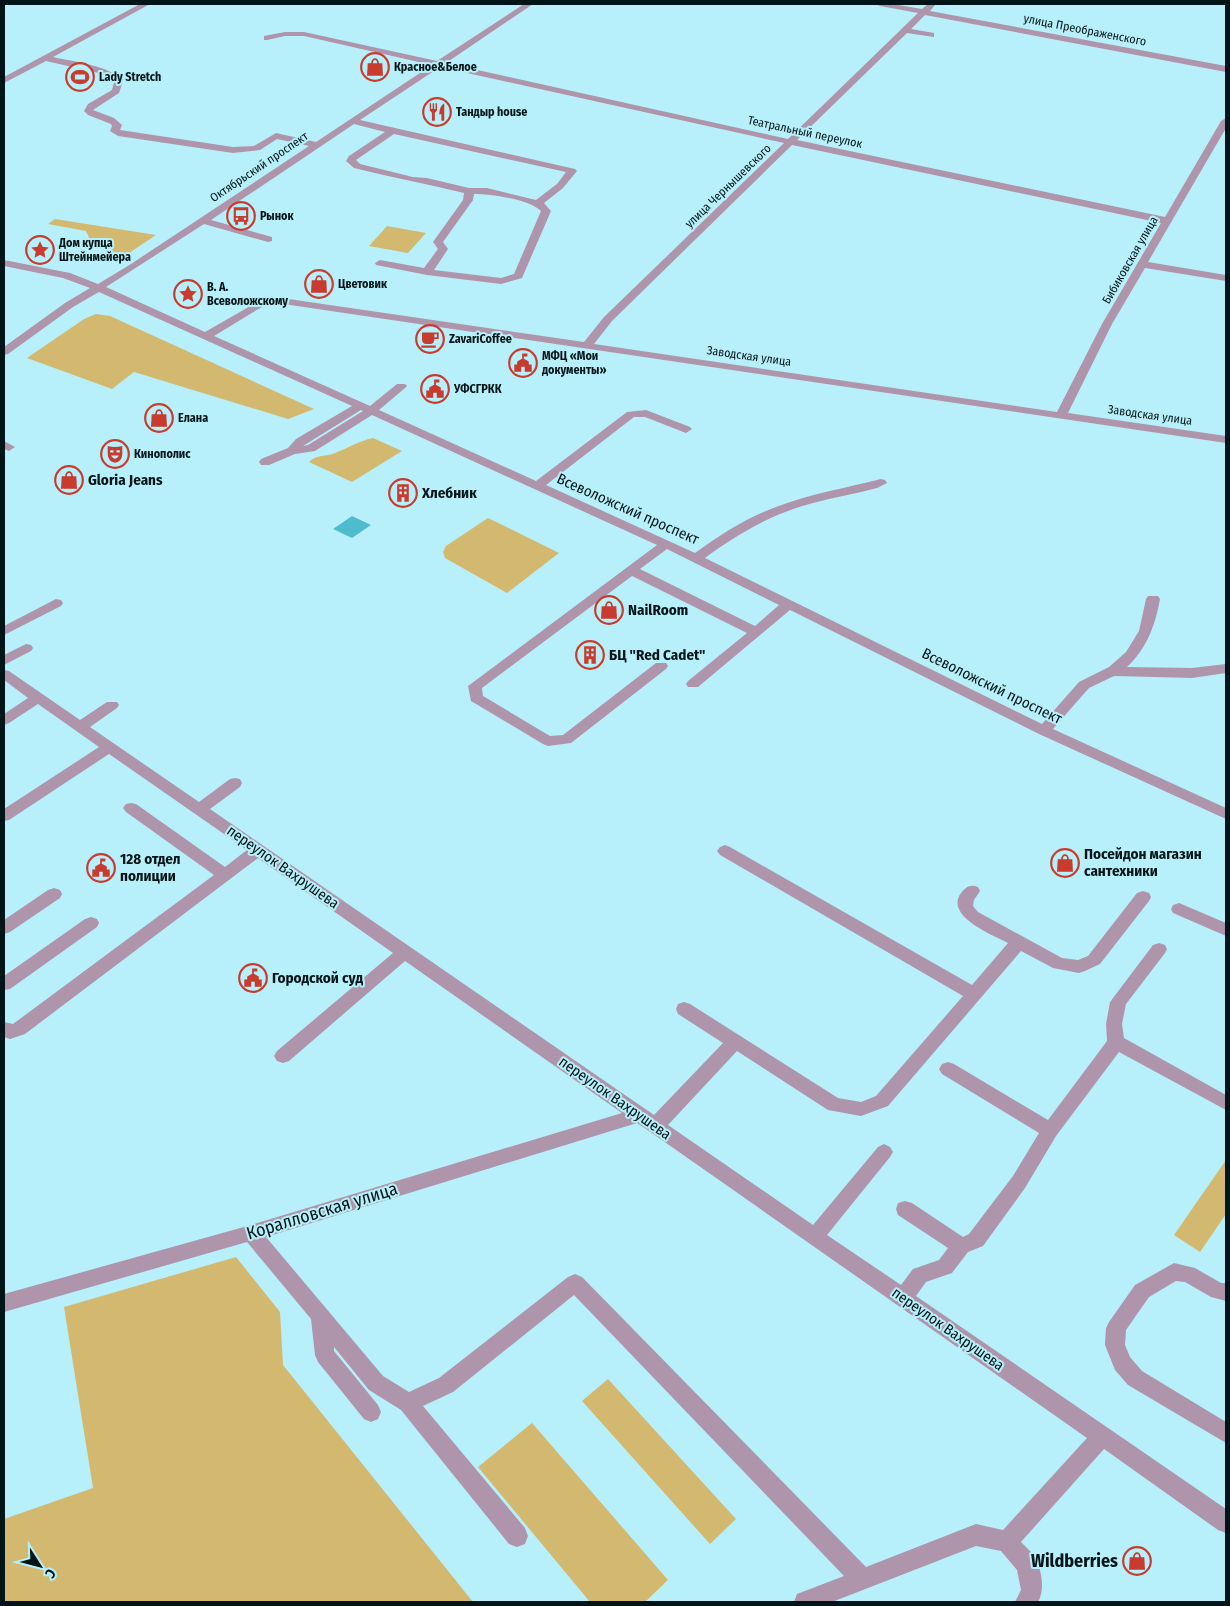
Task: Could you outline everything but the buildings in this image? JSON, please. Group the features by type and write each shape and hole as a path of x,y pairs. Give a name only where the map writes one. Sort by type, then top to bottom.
{"street":[{"path":"4,80 146,4"},
{"name":"Октябрьский проспект","path":"4,352 70,305 135,266 529,4"},
{"name":"улица Преображенского","path":"880,4 1226,69"},
{"name":"улица Чернышевского","path":"587,346 608,319 932,4"},
{"path":"905,30 931,35"},
{"name":"Театральный переулок","path":"267,38 285,34 304,34 792,142 1168,221"},
{"path":"391,59 401,60 412,57"},
{"path":"45,58 110,73 119,81 116,91 90,106 88,111 93,115 113,120 117,125 115,131 121,134 233,150 258,148 276,136 318,145"},
{"path":"354,121 572,171 560,186 538,203"},
{"name":"Бибиковская улица","path":"1061,416 1107,324 1226,121"},
{"path":"380,263 427,272 502,281 518,276 546,211 538,203 487,191 469,191 357,166 351,161 392,130"},
{"path":"427,272 443,250 438,242 468,200 469,191"},
{"path":"203,221 268,239"},
{"name":"Всеволожский проспект","path":"4,264 66,275 99,288 366,408 698,558 1044,731 1226,814"},
{"path":"1142,264 1226,278"},
{"name":"Заводская улица","path":"206,336 268,299 1226,440"},
{"path":"265,462 292,451 300,442 366,408 401,386"},
{"path":"537,486 631,414 646,413 686,429"},
{"path":"698,558 724,538 755,519 812,500 864,489 881,482"},
{"path":"661,666 566,740 548,741 476,698 475,686 666,544"},
{"path":"631,570 756,632"},
{"path":"1044,731 1084,685 1129,660 1148,629 1153,599"},
{"path":"4,631 56,603"},
{"path":"693,684 789,604"},
{"path":"4,661 26,648"},
{"path":"1112,671 1192,672 1226,669"},
{"name":"переулок Вахрушева","path":"4,674 1226,1522"},
{"path":"4,720 38,698"},
{"path":"80,727 112,705"},
{"path":"4,816 108,747"},
{"path":"199,809 235,783"},
{"path":"131,808 225,875"},
{"path":"4,1029 10,1032 19,1029 258,850"},
{"path":"725,851 974,994"},
{"path":"972,891 966,898 964,907 972,916 1059,964 1079,967 1094,960 1143,897"},
{"path":"4,928 54,894"},
{"path":"1179,909 1226,930"},
{"path":"4,984 91,923"},
{"path":"684,1009 834,1105 862,1109 882,1100 1019,942"},
{"path":"903,1298 920,1275 944,1267 961,1246 976,1240 1019,1182 1050,1131 1116,1042 1114,1024 1118,1002 1159,949"},
{"path":"283,1056 405,952"},
{"path":"655,1126 735,1042"},
{"path":"1116,1042 1225,1100"},
{"path":"948,1070 1050,1131"},
{"name":"Коралловская улица","path":"4,1303 251,1233 640,1115"},
{"path":"815,1236 884,1152"},
{"path":"905,1209 961,1246"},
{"path":"251,1233 376,1383 408,1403 517,1536"},
{"path":"1226,1292 1218,1291 1188,1274 1174,1272 1142,1291 1116,1328 1115,1345 1122,1363 1135,1378 1226,1434"},
{"path":"408,1403 446,1385 575,1283 862,1579"},
{"path":"320,1316 325,1355 371,1412"},
{"path":"1007,1542 1102,1436"},
{"path":"805,1602 976,1535 1007,1542 1027,1565 1032,1592 1026,1602"}],"shaded area":[{"path":"55,219 156,235 126,255 93,247 86,231 48,224"},
{"path":"387,226 426,233 408,253 369,246"},
{"path":"96,314 110,316 314,409 288,419 134,372 112,389 27,358 84,319"},
{"path":"373,438 402,451 352,482 309,462 315,458 332,454"},
{"path":"488,518 559,553 507,593 445,558 443,552 446,546"},
{"path":"1226,1160 1226,1214 1200,1252 1174,1235"},
{"path":"236,1257 280,1312 283,1365 473,1602 4,1602 4,1519 93,1488 64,1307"},
{"path":"608,1379 736,1519 710,1544 582,1401"},
{"path":"532,1423 668,1580 645,1602 590,1602 478,1467"}],"water":[{"path":"352,516 371,525 352,538 333,529"}],"place":[{"name":"Красное&Белое","path":"375,67"},
{"name":"Lady Stretch","path":"80,77"},
{"name":"Тандыр house","path":"437,112"},
{"name":"Рынок","path":"241,216"},
{"name":"Дом купца Штейнмейера","path":"40,250"},
{"name":"Цветовик","path":"319,284"},
{"name":"В. А. Всеволожскому","path":"188,294"},
{"name":"ZavariCoffee","path":"430,339"},
{"name":"МФЦ «Мои документы»","path":"523,363"},
{"name":"УФСГРКК","path":"435,389"},
{"name":"Елана","path":"159,418"},
{"name":"Кинополис","path":"115,454"},
{"name":"Gloria Jeans","path":"69,480"},
{"name":"Хлебник","path":"403,493"},
{"name":"NailRoom","path":"609,610"},
{"name":"БЦ \"Red Cadet\"","path":"590,655"},
{"name":"Посейдон магазин сантехники","path":"1065,863"},
{"name":"128 отдел полиции","path":"101,868"},
{"name":"Городской суд","path":"253,978"},
{"name":"Wildberries","path":"1137,1561"}]}
